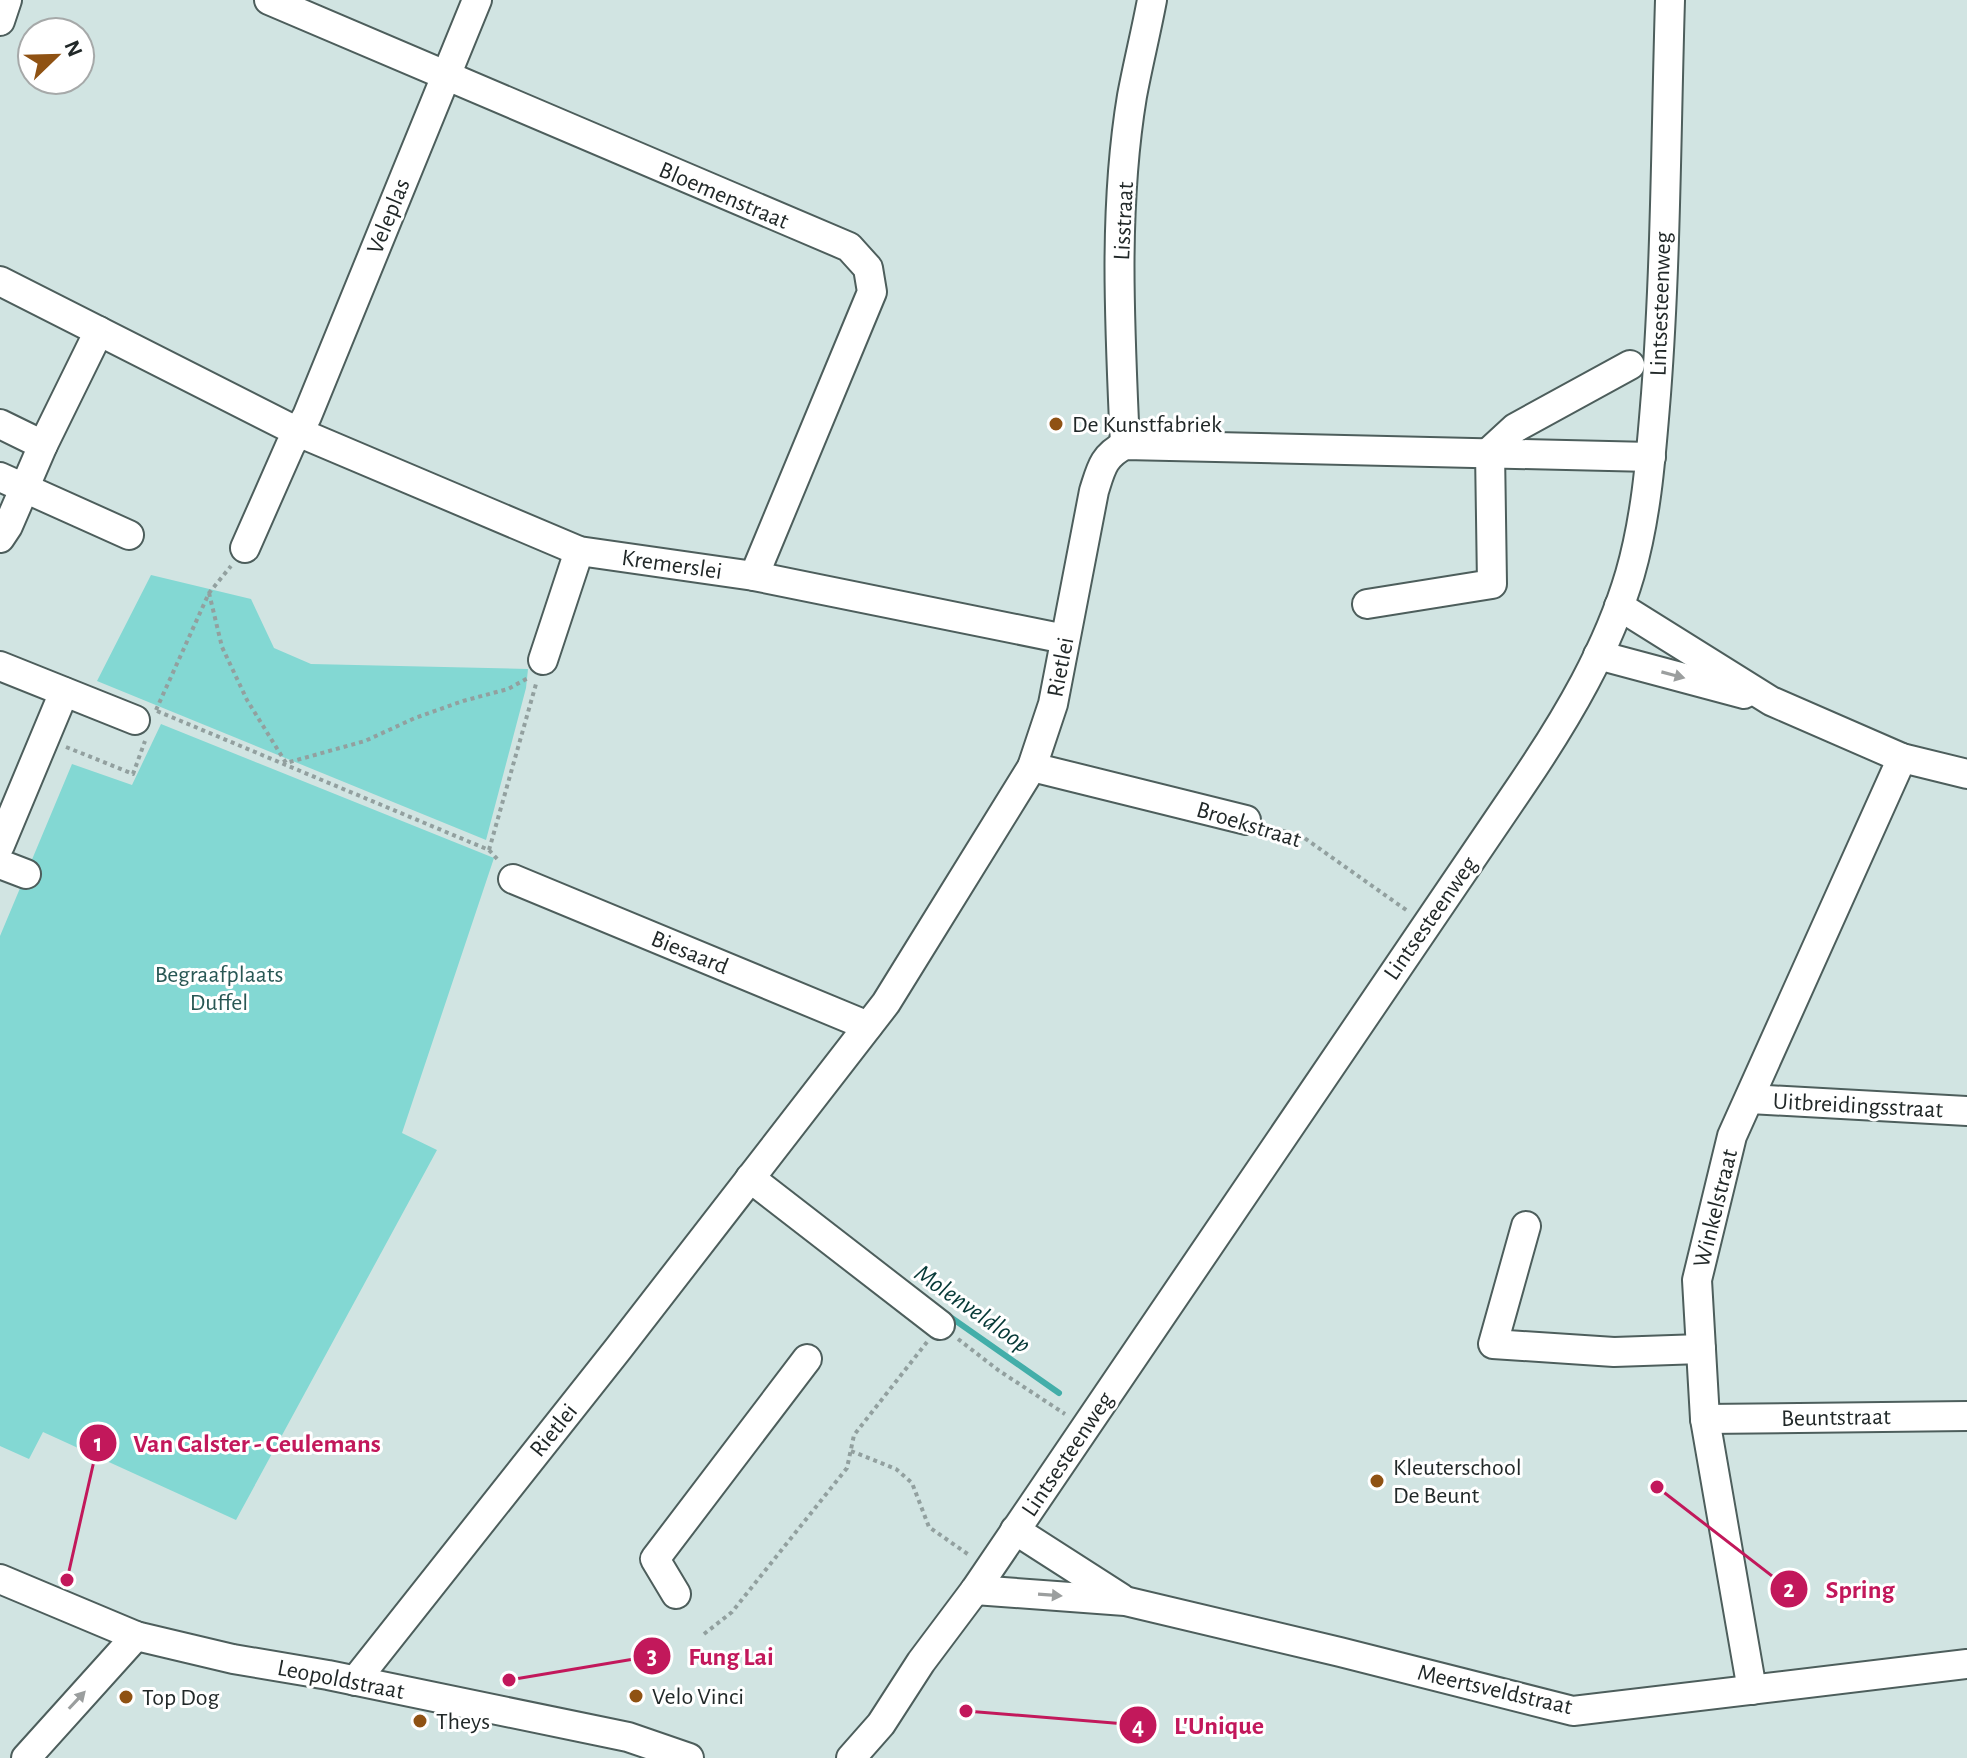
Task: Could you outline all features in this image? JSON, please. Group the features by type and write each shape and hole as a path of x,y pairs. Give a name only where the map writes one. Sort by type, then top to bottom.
{"street":[{"path":"0,21 7,0"},
{"name":"Bloemenstraat","path":"269,0 849,247 868,268 872,292 754,576"},
{"name":"Veleplas","path":"298,432 477,0"},
{"name":"Lisstraat","path":"1125,445 1119,328 1122,203 1132,98 1152,0"},
{"name":"Lintsesteenweg","path":"881,1724 1564,722 1598,655 1631,572 1651,457 1660,345 1670,0"},
{"name":"Kremerslei","path":"0,281 298,432 579,551 754,576 1065,639"},
{"path":"0,538 8,526 12,482 43,445 99,331"},
{"path":"1367,604 1492,584 1490,451 1515,428 1630,365"},
{"path":"0,424 43,445"},
{"path":"245,548 298,432"},
{"path":"1125,445 1651,457"},
{"name":"Rietlei","path":"355,1681 886,1003 1032,767 1053,704 1094,491 1102,466 1112,451 1125,445"},
{"path":"12,482 129,535"},
{"path":"543,660 579,551"},
{"path":"1619,606 1771,701 1902,758 1967,774"},
{"path":"1598,655 1771,701"},
{"path":"0,666 147,722"},
{"path":"0,845 64,692"},
{"name":"Winkelstraat","path":"1752,1690 1705,1419 1697,1280 1732,1136 1902,758"},
{"name":"Broekstraat","path":"1032,767 1246,820"},
{"name":"Biesaard","path":"513,879 868,1026"},
{"name":"Uitbreidingsstraat","path":"1750,1099 1967,1111"},
{"path":"750,1178 940,1325"},
{"path":"1526,1226 1493,1344 1614,1352 1701,1349"},
{"path":"676,1594 655,1559 807,1359"},
{"name":"Beuntstraat","path":"1705,1419 1967,1416"},
{"name":"Meertsveldstraat","path":"1015,1530 1125,1601"},
{"name":"Leopoldstraat","path":"0,1579 136,1636 233,1659 628,1737 689,1758"},
{"name":"Meertsveldstraat","path":"982,1579 1125,1601 1573,1711 1967,1664"},
{"path":"26,1758 136,1636"},
{"path":"851,1758 881,1724"},
{"path":"869,1758 881,1724"}],"path":[{"path":"45,739 133,774 147,722 209,593 245,548"},
{"path":"209,593 222,647 247,700 286,763"},
{"path":"286,763 365,741 415,718 508,689 526,681 543,660"},
{"path":"489,850 543,660"},
{"path":"147,722 286,763 489,850 513,879"},
{"name":"Broekstraat","path":"1246,820 1303,837 1425,924"},
{"path":"704,1634 732,1612 847,1468 854,1435 940,1325 998,1370 1084,1427"},
{"path":"851,1451 896,1469 912,1483 929,1527 982,1579"}],"green space":[{"path":"151,575 251,599 274,648 311,664 528,669 526,688 486,840 97,681"},
{"name":"Begraafplaats Duffel","path":"161,724 494,858 402,1133 437,1150 236,1520 43,1432 29,1459 0,1446 0,936 72,764 132,785"}],"waterway":[{"name":"Molenveldloop","path":"946,1314 1059,1393"}],"place":[{"name":"De Kunstfabriek","path":"1056,424"},
{"name":"Kleuterschool De Beunt","path":"1377,1481"},
{"name":"Spring","path":"1657,1487"},
{"name":"Van Calster - Ceulemans","path":"67,1580"},
{"name":"Fung Lai","path":"509,1680"},
{"name":"Velo Vinci","path":"636,1696"},
{"name":"Top Dog","path":"126,1697"},
{"name":"L'Unique","path":"966,1711"},
{"name":"Theys","path":"420,1721"}]}
